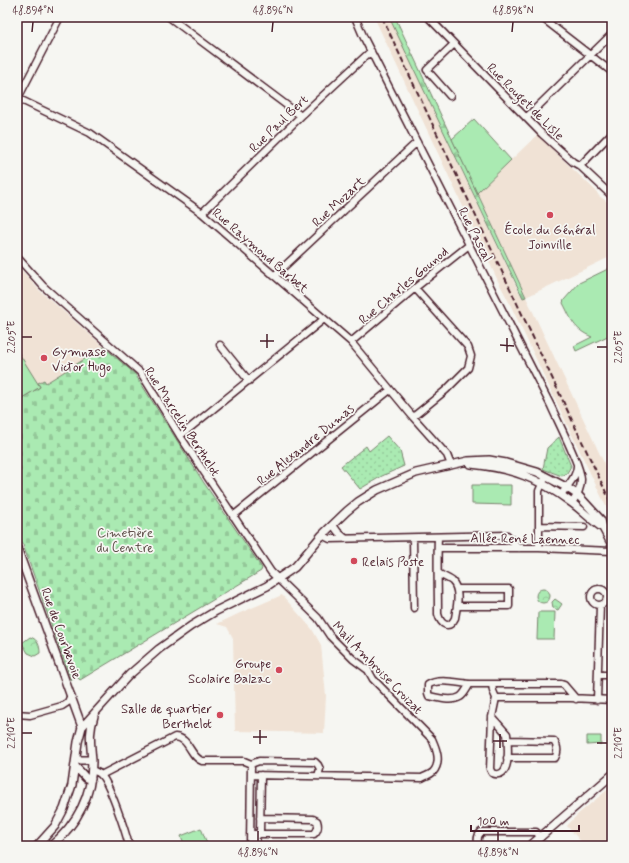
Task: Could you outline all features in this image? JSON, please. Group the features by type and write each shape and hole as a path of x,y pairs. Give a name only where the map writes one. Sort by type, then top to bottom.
{"street":[{"path":"17,98 60,17"},
{"path":"168,17 301,116"},
{"name":"Rue Pascal","path":"355,17 551,406 581,473 582,479 578,494 572,503"},
{"name":"Rue Rouget de Lisle","path":"428,17 526,118 612,196"},
{"path":"541,17 612,72"},
{"path":"526,118 612,34"},
{"path":"450,96 427,70 454,44"},
{"name":"Rue Paul Bert","path":"202,213 301,116 371,51"},
{"name":"Rue Raymond Barbet","path":"17,98 90,133 202,213 351,342 390,390 447,455 451,465"},
{"path":"580,166 612,133"},
{"name":"Rue Mozart","path":"274,276 417,142"},
{"name":"Rue Charles Gounod","path":"351,342 469,245"},
{"name":"Rue Marcelin Berthelot","path":"17,257 43,286 141,373 180,436 271,572 309,610"},
{"path":"413,417 446,390 468,368 471,356 468,347 415,288"},
{"path":"180,436 324,319"},
{"path":"220,345 249,381"},
{"name":"Rue Alexandre Dumas","path":"233,516 390,390"},
{"path":"37,846 50,834 60,818 69,796 82,727 130,675 174,637 216,610 267,586 295,567 333,524 358,502 378,490 416,473 474,460 498,461 521,467 546,477 578,494 601,520 603,528 612,545"},
{"path":"561,495 574,477 577,468 576,462"},
{"path":"459,463 507,469 533,479 561,495 592,521 603,528"},
{"path":"539,548 539,490 546,477"},
{"path":"333,524 338,532 345,538"},
{"path":"539,526 584,527"},
{"path":"322,535 330,539 507,536 519,548"},
{"path":"438,537 438,548 438,574 438,614 440,621 443,624 448,624 454,621 457,606 457,589 451,580 438,574"},
{"path":"413,538 414,608"},
{"name":"Allée René Laennec","path":"438,548 612,550"},
{"name":"Rue de Courbevoie","path":"18,551 82,727"},
{"path":"457,589 509,590 509,606 457,606"},
{"path":"598,700 600,605"},
{"name":"Mail Ambroise Croizat","path":"309,610 318,618 330,636 353,659 368,670 373,679 432,739 437,751 438,764 433,772 422,778 333,776"},
{"path":"598,675 612,675"},
{"path":"470,684 460,697 454,699 429,696 428,693 428,685 432,682 470,684 561,684 564,685 576,698"},
{"path":"492,684 496,698 492,716 490,772 498,774 503,772 506,767 508,734 492,716"},
{"path":"17,714 30,715 62,706 68,702 71,695"},
{"path":"496,698 576,698 612,700"},
{"path":"51,846 64,835 75,821 85,802 91,779 92,760 90,730 95,714"},
{"path":"101,775 175,737 178,737 184,740 197,759 244,761 251,764 259,761 315,762 333,776"},
{"path":"507,758 555,758 557,754 557,745 554,741 508,740"},
{"path":"75,763 92,760"},
{"path":"75,763 86,778 91,779"},
{"path":"250,846 251,764"},
{"path":"318,765 320,769 318,776"},
{"path":"92,770 101,775 126,832 129,846"},
{"path":"251,775 333,776"},
{"path":"256,846 256,837 260,833 261,775"},
{"path":"530,846 612,775"},
{"path":"250,834 314,834 319,827 317,821 313,819 260,818"},
{"path":"479,846 477,842 478,835 481,832 536,832 541,837"}],"shaded area":[{"name":"École du Général Joinville","path":"374,17 389,17 522,298 526,296 452,139 474,119 511,160 537,135 596,191 599,196 612,205 612,256 526,297 612,480 612,519 498,281"},
{"path":"17,265 39,290 104,347 46,383 44,380 40,387 17,401"},
{"name":"Groupe Scolaire Balzac","path":"282,595 312,629 321,645 326,696 324,733 235,731 233,638 227,627 217,624"},
{"path":"612,786 612,846 585,846 567,826 577,815"}],"green space":[{"path":"389,17 395,17 526,297 523,298"},
{"path":"474,119 511,160 477,193 452,139"},
{"path":"612,267 612,334 576,351 574,346 592,337 577,327 563,303 564,300 579,283"},
{"name":"Cimetière du Centre","path":"104,347 135,374 204,483 262,568 261,571 80,680 77,677 71,680 17,528 17,401 40,387 38,383 44,380 46,383"},
{"path":"17,350 40,387 17,401"},
{"path":"387,436 400,451 404,466 382,476 360,489 341,466 366,446 369,451"},
{"path":"559,437 571,466 567,473 562,476 543,469 547,448"},
{"path":"472,485 511,485 511,505 472,504"},
{"path":"540,589 546,589 550,593 550,599 546,603 540,603 536,599 536,593"},
{"path":"555,599 562,604 558,610 553,608 552,602"},
{"path":"538,612 555,612 554,639 537,639"},
{"path":"30,637 35,639 39,645 40,653 35,656 28,653 22,643"},
{"path":"587,736 601,736 601,744 587,745"},
{"path":"201,828 208,846 185,846 181,836"}],"railway":[{"path":"382,17 612,505"}],"place":[{"name":"École du Général Joinville","path":"550,215"},
{"name":"Gymnase Victor Hugo","path":"44,358"},
{"name":"Relais Poste","path":"354,561"},
{"name":"Groupe Scolaire Balzac","path":"279,670"},
{"name":"Salle de quartier Berthelot","path":"220,715"}]}
